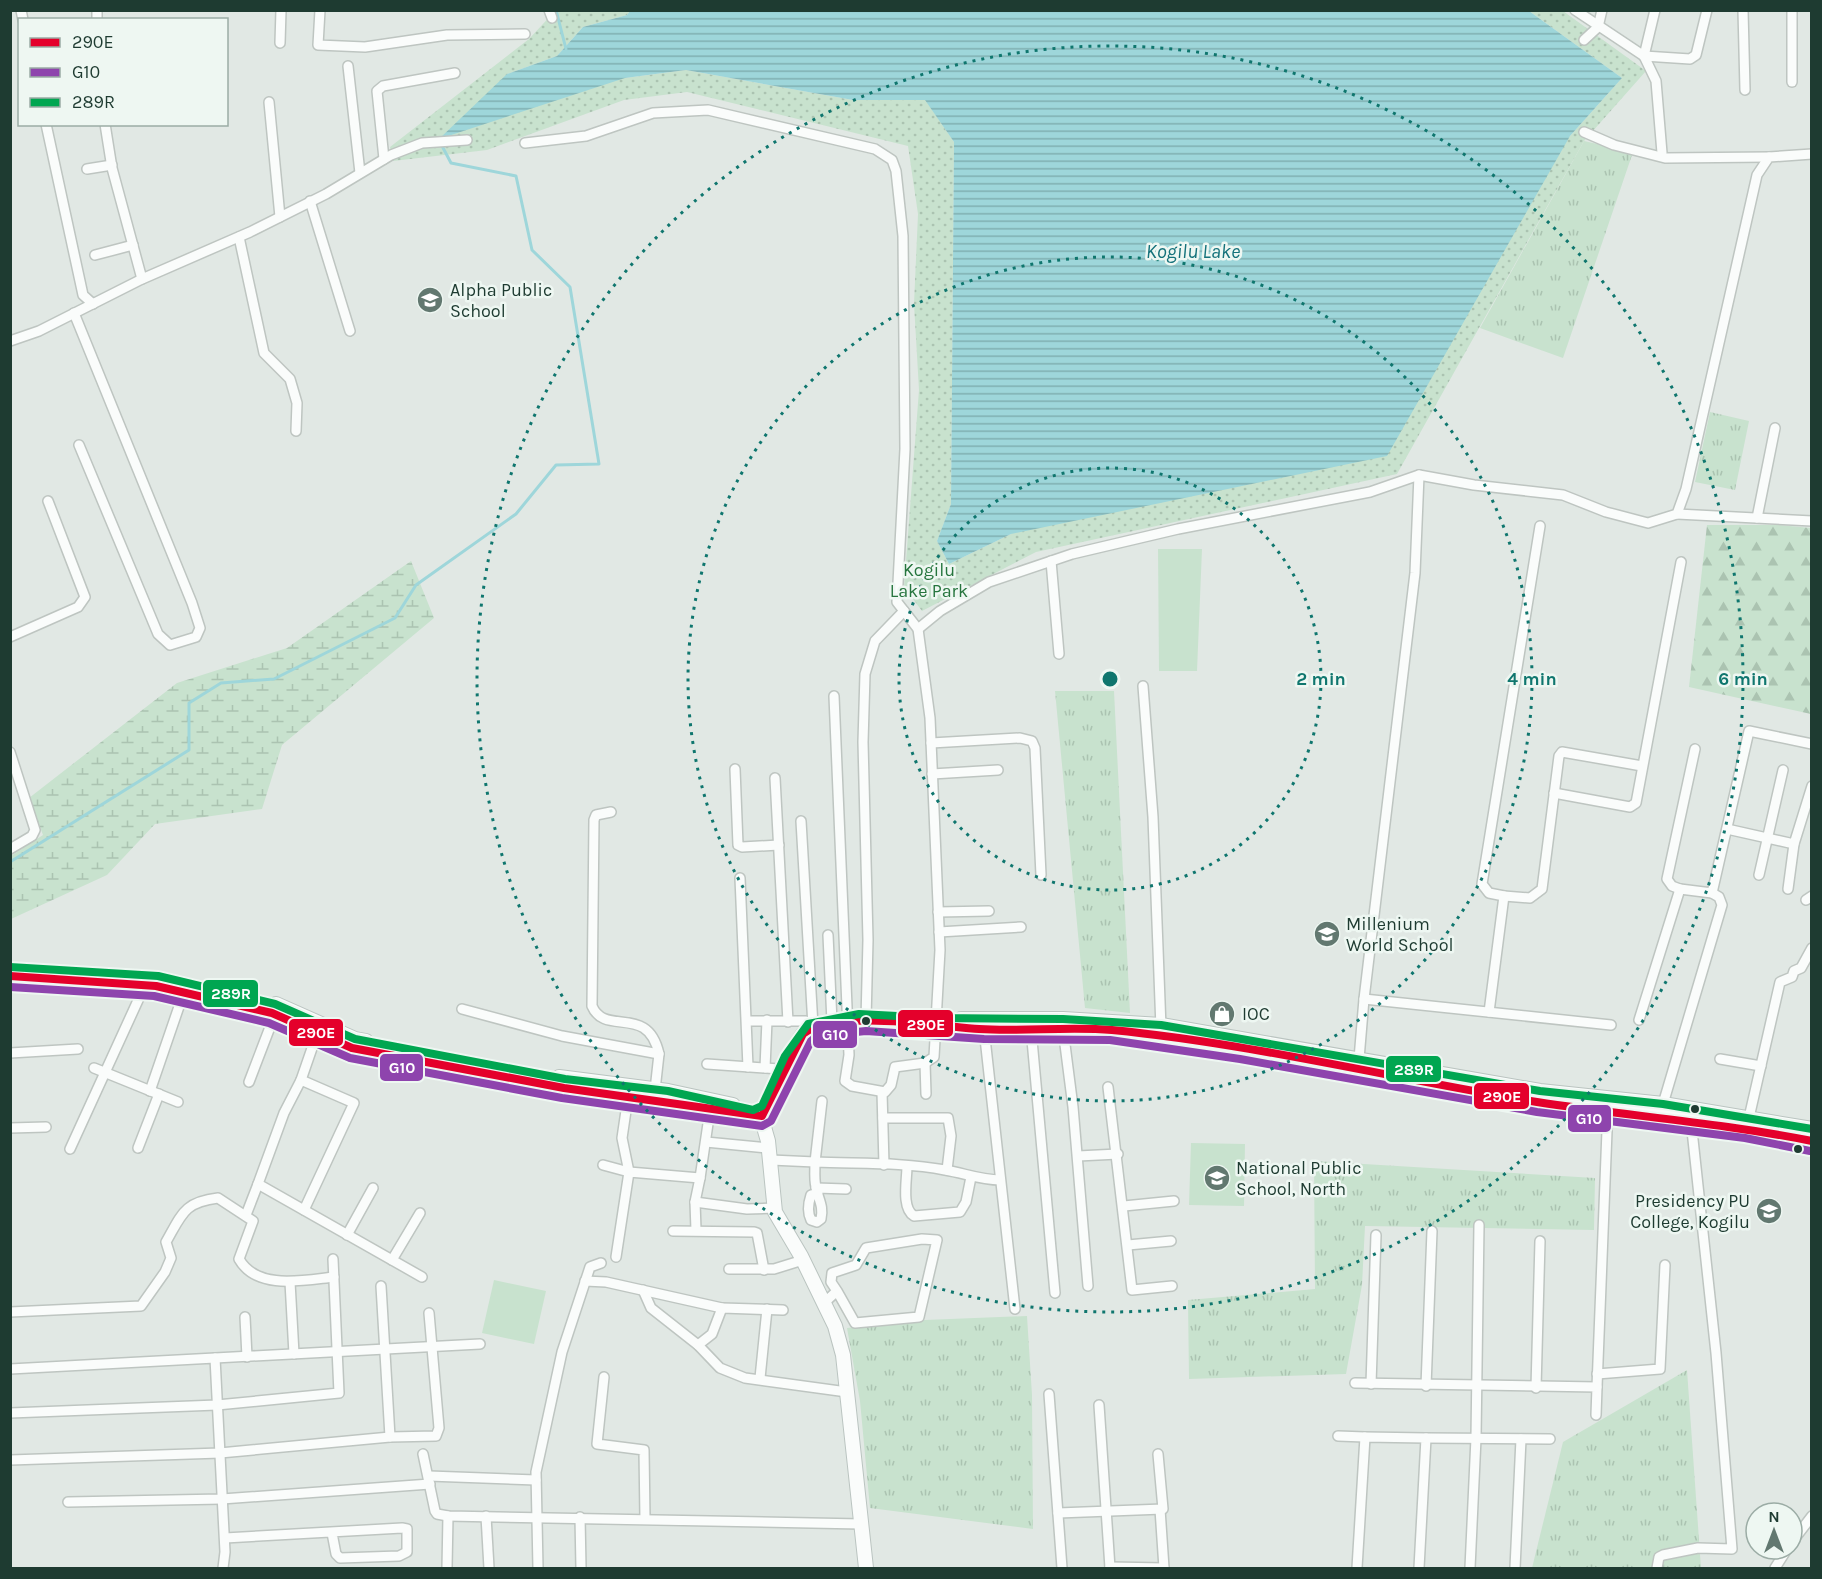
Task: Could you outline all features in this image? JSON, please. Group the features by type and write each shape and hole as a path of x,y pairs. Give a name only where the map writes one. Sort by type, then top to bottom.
{"main road":[{"path":"10,967 158,976 275,1004 320,1027 352,1048 564,1088 628,1097 682,1099 760,1113"},
{"path":"10,976 145,985 184,992 275,1014 355,1039 565,1078 655,1090 710,1110 760,1113"},
{"path":"866,1569 843,1355 835,1326 775,1208 769,1154 760,1113 796,1037 811,1025 832,1020 866,1017 936,1022 984,1029 1162,1032 1242,1049 1539,1102 1663,1104 1748,1122 1812,1141"},
{"path":"936,1022 1063,1018 1359,1059 1691,1121 1748,1122 1812,1129"},
{"path":"760,1113 795,1046 811,1025"}],"street":[{"path":"280,42 281,10"},
{"path":"320,10 318,45 365,47 447,35 525,34"},
{"path":"1575,10 1644,56 1690,59 1696,55 1707,10"},
{"path":"1584,40 1598,27 1602,10"},
{"path":"1655,10 1644,56 1656,81 1662,153"},
{"path":"1743,10 1745,90"},
{"path":"1791,10 1791,82"},
{"path":"348,66 360,173"},
{"path":"384,159 377,91 383,86 455,73"},
{"path":"269,102 280,217"},
{"path":"525,143 586,135 653,113 708,110 876,148 892,160 896,171 903,236 905,449 897,602 918,629 931,743 939,932 934,1057 925,1063 895,1067 888,1092 852,1086 845,1082 849,1055 848,1018 834,696"},
{"path":"46,126 83,294 93,304"},
{"path":"105,126 112,165 142,279"},
{"path":"1584,132 1614,146 1665,158 1769,157 1812,154"},
{"path":"10,340 39,331 142,279 239,237 326,194 384,159 422,143 467,140"},
{"path":"1677,514 1686,489 1757,175 1769,157"},
{"path":"87,169 112,165"},
{"path":"310,201 350,331"},
{"path":"239,237 264,353 290,379 297,403 296,431"},
{"path":"95,255 133,245"},
{"path":"74,314 192,603 200,628 196,637 170,645 158,634 78,445"},
{"path":"1757,518 1775,428"},
{"path":"918,629 940,611 989,582 1051,561 1178,529 1370,492 1419,475 1474,485 1563,495 1606,512 1648,523 1677,514 1812,521"},
{"path":"1359,1059 1414,573 1419,475"},
{"path":"10,637 78,607 85,597 48,501"},
{"path":"1540,526 1482,884 1489,893 1530,898 1542,889 1554,793 1562,752 1642,766"},
{"path":"1051,561 1059,654"},
{"path":"1554,793 1630,807 1636,803 1681,562"},
{"path":"866,1017 868,940 863,742 865,674 875,641 904,611"},
{"path":"1143,686 1153,817 1162,1032"},
{"path":"1712,893 1749,731 1812,744"},
{"path":"931,743 1020,738 1032,741 1035,748 1041,875"},
{"path":"1663,1104 1722,905 1719,897 1712,893 1680,889 1672,886 1666,879 1695,748"},
{"path":"10,752 35,830 32,836 10,849"},
{"path":"735,770 738,845 742,847 779,845"},
{"path":"932,774 998,770"},
{"path":"1759,874 1783,770"},
{"path":"775,778 788,1022"},
{"path":"1788,889 1794,844 1812,786"},
{"path":"611,812 596,815 594,820 592,1006 595,1013 603,1018 640,1025 650,1030 656,1038 659,1054 655,1090"},
{"path":"801,821 811,1025"},
{"path":"1727,829 1794,844"},
{"path":"740,878 748,1067"},
{"path":"1639,1020 1680,889"},
{"path":"1489,1012 1504,896"},
{"path":"938,912 989,911"},
{"path":"939,932 1021,927"},
{"path":"828,935 832,1020"},
{"path":"1748,1122 1780,982 1791,977 1794,971 1801,968 1812,948"},
{"path":"70,1149 145,985"},
{"path":"138,1148 184,992"},
{"path":"1364,999 1611,1025"},
{"path":"462,1009 562,1036 659,1054"},
{"path":"249,1082 275,1014"},
{"path":"765,1068 767,1020"},
{"path":"747,1021 806,1021 811,1025"},
{"path":"246,1215 284,1113 301,1080 320,1027"},
{"path":"984,1029 1015,1309"},
{"path":"1031,1029 1055,1293"},
{"path":"1062,1029 1078,1156 1088,1286"},
{"path":"10,1053 78,1049"},
{"path":"1719,1059 1761,1066"},
{"path":"925,1063 926,1094"},
{"path":"707,1064 779,1069"},
{"path":"94,1068 178,1102"},
{"path":"301,1080 354,1103 304,1210"},
{"path":"1108,1087 1118,1154 1132,1290 1172,1286"},
{"path":"882,1092 884,1165"},
{"path":"616,1257 629,1172 622,1138 628,1097"},
{"path":"822,1101 815,1162 817,1190 846,1189"},
{"path":"1596,1415 1608,1104"},
{"path":"696,1230 695,1202 710,1110"},
{"path":"883,1118 948,1118 951,1136 947,1170"},
{"path":"1657,1569 1659,1557 1663,1555 1698,1548 1732,1549 1716,1353 1691,1121"},
{"path":"10,1128 46,1127"},
{"path":"706,1142 815,1162 907,1166 947,1170 971,1177 1000,1180"},
{"path":"1078,1156 1118,1154"},
{"path":"603,1165 629,1172 700,1178"},
{"path":"907,1166 906,1203 908,1210 914,1216 960,1212 966,1202 971,1177"},
{"path":"258,1184 422,1277"},
{"path":"347,1235 373,1188"},
{"path":"10,1312 141,1306 165,1272 171,1258 166,1242 183,1212 196,1201 218,1198 246,1215 253,1224 240,1253 240,1262 267,1280 290,1282 334,1277"},
{"path":"1124,1206 1174,1201"},
{"path":"695,1202 747,1209 775,1208"},
{"path":"392,1260 420,1213"},
{"path":"1470,1569 1476,1438 1479,1225"},
{"path":"673,1231 757,1233 764,1270"},
{"path":"1426,1386 1432,1231"},
{"path":"1371,1383 1376,1235"},
{"path":"922,1239 937,1240 919,1317 855,1323 837,1291 831,1282 832,1273 856,1265 866,1248 922,1239"},
{"path":"1128,1245 1171,1241"},
{"path":"1536,1388 1540,1241"},
{"path":"10,1413 217,1405 335,1394 340,1390 333,1259"},
{"path":"729,1269 764,1270 786,1267 803,1260"},
{"path":"538,1569 536,1480 561,1352 590,1267 601,1263"},
{"path":"1597,1374 1660,1369 1665,1265"},
{"path":"585,1281 643,1290 723,1308 783,1310"},
{"path":"290,1282 294,1354"},
{"path":"381,1286 390,1437"},
{"path":"643,1290 651,1308 698,1345 720,1368 745,1378 760,1378 847,1392"},
{"path":"824,1303 837,1291"},
{"path":"698,1345 712,1334 723,1308"},
{"path":"760,1378 767,1309"},
{"path":"10,1460 220,1453 390,1437 436,1436 438,1433 429,1313"},
{"path":"245,1317 247,1357"},
{"path":"10,1369 480,1344"},
{"path":"215,1358 225,1538 224,1569"},
{"path":"604,1377 597,1444 644,1449 645,1519"},
{"path":"1355,1383 1536,1388 1597,1387"},
{"path":"1049,1394 1062,1569"},
{"path":"1099,1405 1110,1568 1164,1568 1158,1454"},
{"path":"1338,1436 1550,1439"},
{"path":"1357,1569 1365,1437"},
{"path":"1419,1569 1426,1438"},
{"path":"1515,1569 1521,1439"},
{"path":"423,1454 424,1470 429,1480 437,1514 448,1516 861,1524"},
{"path":"68,1502 222,1499 429,1480 536,1480"},
{"path":"1058,1513 1160,1509"},
{"path":"447,1569 448,1516"},
{"path":"486,1516 489,1569"},
{"path":"580,1517 581,1569"},
{"path":"225,1538 407,1529 407,1552 399,1556 340,1558 336,1554 332,1533"}],"green space":[{"name":"Kogilu Lake Park","path":"555,11 630,11 627,15 583,27 557,56 507,74 625,78 686,70 853,100 925,99 954,142 951,504 937,541 949,564 1011,534 1570,136 1622,78 1529,11 1563,11 1646,71 1584,141 1397,474 1036,552 922,611 904,587 919,390 914,304 918,214 908,146 687,92 624,100 487,150 393,161 390,147 529,39"},
{"path":"1584,141 1633,152 1563,358 1480,328"},
{"path":"1710,412 1749,421 1735,490 1695,482"},
{"path":"1707,525 1779,525 1811,528 1811,714 1689,687"},
{"path":"1158,549 1202,549 1197,671 1159,671"},
{"path":"411,561 434,618 282,745 262,809 155,824 107,875 11,919 11,856 43,835 29,798 177,683 287,648"},
{"path":"1055,691 1114,691 1130,1013 1085,1008"},
{"path":"1191,1143 1245,1144 1244,1206 1189,1205"},
{"path":"1314,1161 1595,1178 1594,1230 1365,1226 1362,1285 1346,1374 1189,1379 1188,1300 1315,1289"},
{"path":"494,1280 546,1291 534,1344 482,1333"},
{"path":"1027,1316 1032,1395 1033,1529 870,1508 860,1401 847,1328 925,1320"},
{"path":"1687,1370 1701,1568 1532,1568 1563,1442"}],"water":[{"name":"Kogilu Lake","path":"630,11 1529,11 1622,78 1570,136 1387,456 1011,534 949,564 937,541 951,504 954,142 925,100 853,100 686,70 625,78 439,139 507,74 557,56 583,27 627,15"}],"waterway":[{"path":"556,10 566,49"},
{"path":"10,862 189,750 189,703 221,683 274,679 395,618 416,585 516,514 556,465 599,464 570,287 532,250 516,176 451,163 441,144"}],"transit line":[{"name":"289R","path":"10,967 158,976 275,1004 355,1039 565,1079 668,1091 753,1110 762,1106 785,1056 808,1024 859,1014 936,1018 1063,1019 1161,1025 1540,1091 1663,1104 1812,1129"},
{"name":"290E","path":"10,976 156,986 272,1013 352,1048 564,1088 762,1116 803,1034 818,1026 838,1022 887,1021 996,1030 1095,1029 1166,1036 1272,1053 1537,1102 1744,1129 1812,1141"},
{"name":"G10","path":"10,987 154,996 269,1023 350,1058 562,1098 762,1126 771,1121 811,1041 817,1036 866,1031 984,1039 1110,1040 1240,1059 1537,1112 1745,1138 1810,1151"}],"place":[{"name":"Alpha Public School","path":"430,300"},
{"name":"Millenium World School","path":"1327,934"},
{"name":"IOC","path":"1222,1014"},
{"name":"National Public School, North","path":"1217,1178"},
{"name":"Presidency PU College, Kogilu","path":"1769,1211"}]}
